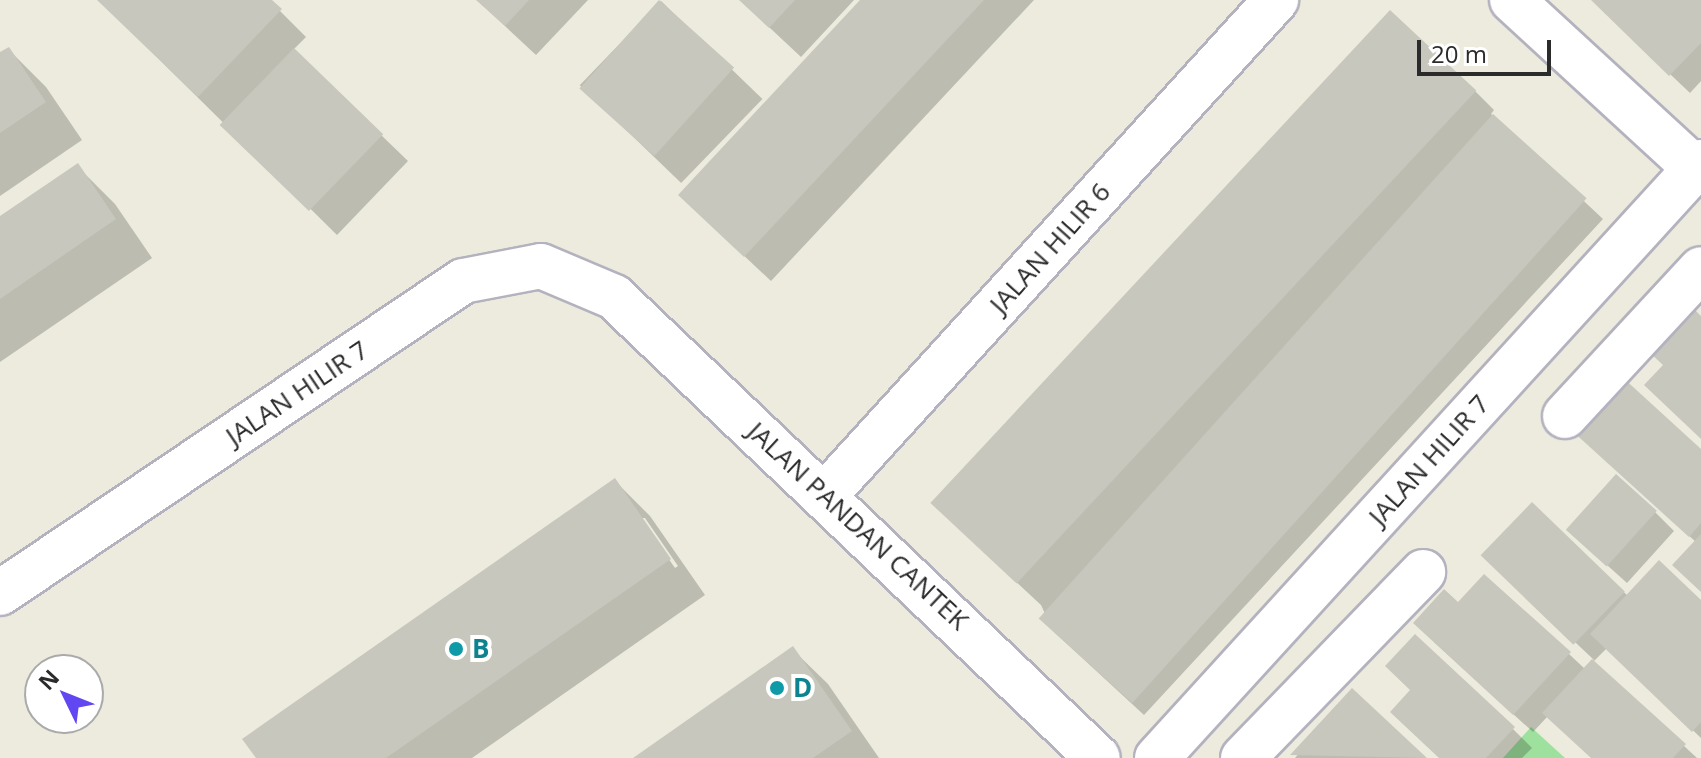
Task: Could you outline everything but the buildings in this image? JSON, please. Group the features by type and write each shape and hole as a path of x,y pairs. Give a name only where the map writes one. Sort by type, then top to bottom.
{"street":[{"name":"JALAN HILIR 6","path":"825,495 1276,0"},
{"path":"1512,0 1698,165"},
{"name":"JALAN HILIR 7","path":"1157,758 1698,165"},
{"name":"JALAN HILIR 7","path":"0,593 463,281 541,266 614,297"},
{"path":"1565,416 1701,269"},
{"name":"JALAN PANDAN CANTEK","path":"614,297 1098,758"},
{"path":"1243,758 1423,572"}],"green space":[{"path":"1531,727 1565,758 1503,758"}],"place":[{"name":"B","path":"456,649"},
{"name":"D","path":"777,688"}]}
